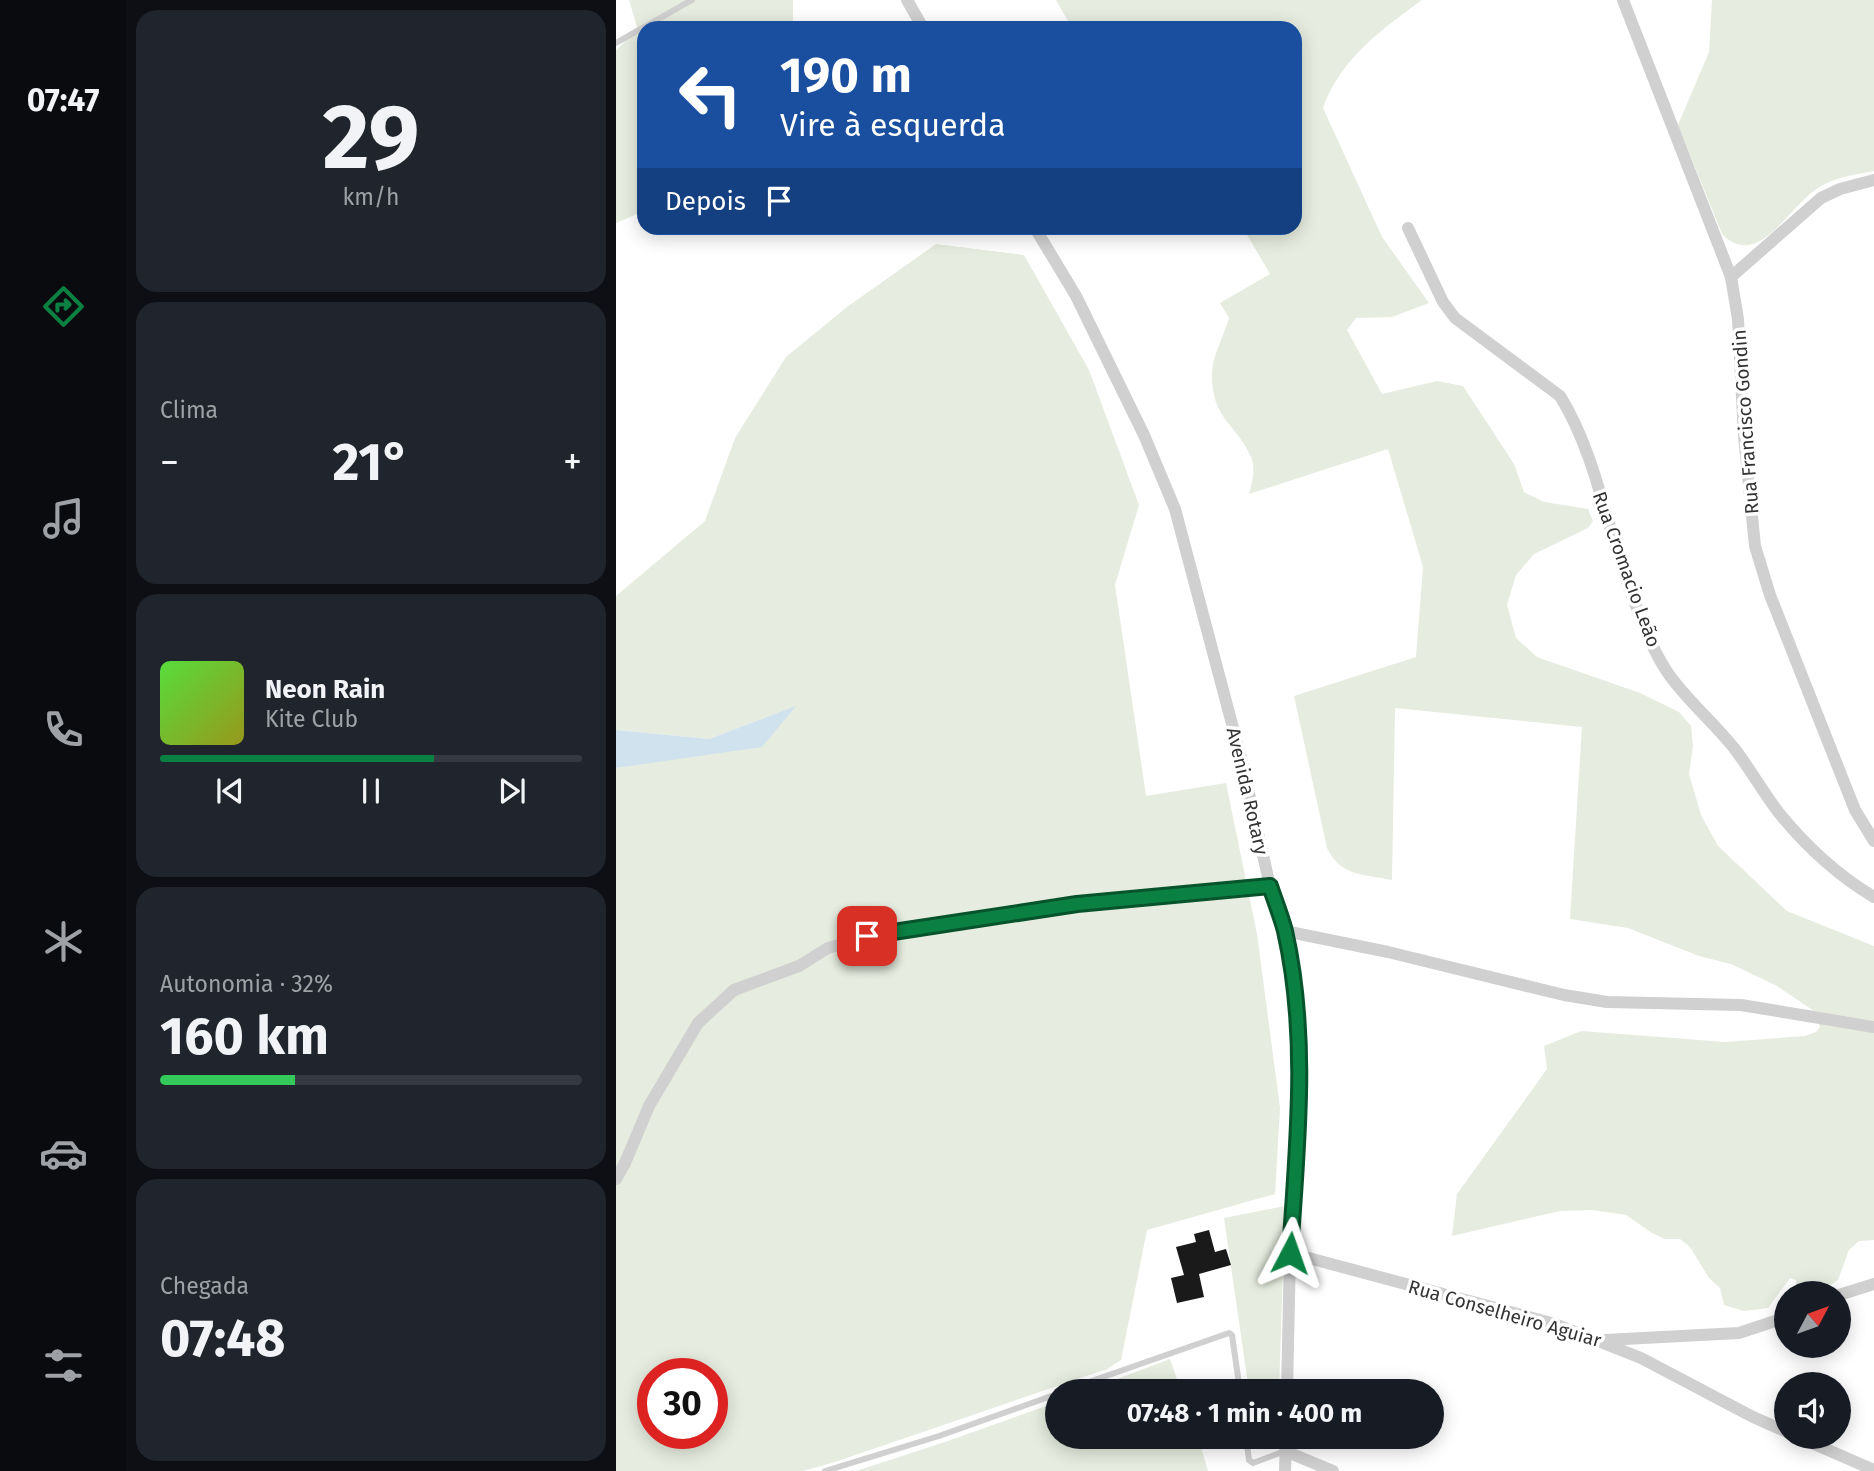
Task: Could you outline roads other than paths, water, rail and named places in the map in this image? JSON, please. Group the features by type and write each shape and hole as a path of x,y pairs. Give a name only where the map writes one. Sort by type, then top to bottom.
{"street":[{"path":"907,0 919,21"},
{"name":"Rua Francisco Gondin","path":"1623,0 1731,277 1738,319 1744,436 1755,547 1770,595 1855,810 1874,841"},
{"path":"1731,277 1821,198 1840,189 1874,180"},
{"name":"Rua Cromacio Leão","path":"1408,228 1443,302 1455,318 1560,396 1571,414 1588,457 1630,587 1658,655 1669,674 1734,748 1779,812 1802,839 1840,876 1874,897"},
{"name":"Avenida Rotary","path":"1039,235 1081,306 1144,435 1175,509 1241,758 1270,886 1285,931 1295,995 1300,1116 1290,1253 1287,1379"},
{"path":"616,1179 649,1107 698,1023 734,990 799,966 828,948 891,931 1077,904 1270,886"},
{"path":"1285,931 1388,952 1563,995 1607,1002 1741,1006 1874,1027"},
{"name":"Rua Conselheiro Aguiar","path":"1290,1253 1555,1324 1601,1340 1641,1357 1774,1426"},
{"path":"1852,1291 1874,1284"},
{"path":"1601,1340 1738,1333 1774,1321"},
{"path":"1826,1449 1874,1470"},
{"path":"1285,1471 1285,1451 1333,1471"}],"lane":[{"path":"655,21 692,0"},
{"path":"616,43 637,31"},
{"path":"1097,1379 1229,1333 1232,1335 1238,1379"},
{"path":"825,1471 939,1436 1045,1398"},
{"path":"1248,1449 1249,1460 1253,1463 1285,1451"}],"water":[{"path":"796,706 762,747 616,768 616,730 709,739"}]}
